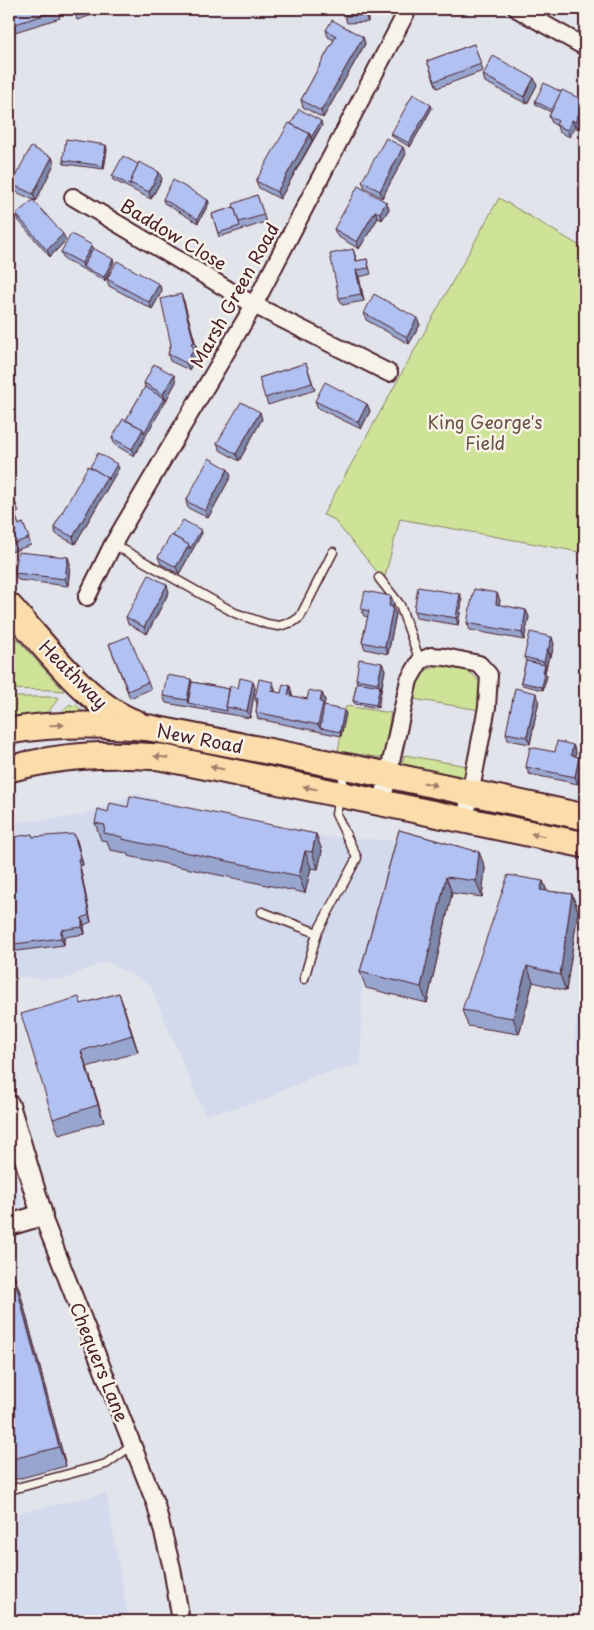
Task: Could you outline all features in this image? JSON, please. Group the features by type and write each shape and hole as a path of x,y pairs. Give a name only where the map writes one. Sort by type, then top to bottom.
{"main road":[{"name":"Heathway","path":"9,606 91,696 116,714 150,728"},
{"name":"New Road","path":"9,731 41,726 68,725 150,728 388,775 585,817"},
{"name":"New Road","path":"9,769 82,755 136,755 185,761 585,845"}],"street":[{"name":"Marsh Green Road","path":"87,597 114,544 254,305 408,9"},
{"path":"517,9 585,47"},
{"name":"Baddow Close","path":"73,197 254,305 389,373"},
{"path":"382,803 409,680 420,661 431,656 445,657 479,664 489,675 487,706 466,820"},
{"name":"Chequers Lane","path":"9,1105 42,1215 156,1504 172,1568 181,1621"},
{"path":"9,1225 42,1215"}],"lane":[{"path":"114,544 236,613 278,626 293,622 300,617 333,552"},
{"path":"379,578 400,605 420,661"},
{"path":"304,979 317,933 357,858 336,814 346,767"},
{"path":"262,912 317,933"},
{"path":"9,1490 106,1464 133,1445"}],"shaded area":[{"path":"135,793 206,812 327,837 403,841 362,979 361,1065 312,1076 304,1082 279,1091 267,1100 205,1115 150,985 106,961 63,980 9,976 9,823 79,816"},
{"path":"585,978 585,1094 574,1034"},
{"path":"9,1159 27,1222 9,1228"},
{"path":"106,1493 129,1621 9,1621 9,1515"}],"green space":[{"name":"King George's Field","path":"499,198 585,249 585,553 400,519 384,580 333,519 323,515"},
{"path":"9,630 64,691 9,689"},
{"path":"444,665 466,670 475,676 482,688 480,710 413,699 419,674"},
{"path":"9,697 59,698 45,716 9,722"},
{"path":"70,704 72,707 75,704 94,722 48,724"},
{"path":"346,706 391,713 383,758 338,751"},
{"path":"404,755 467,766 463,786 400,775"}],"building":[{"path":"9,9 57,9 57,11 12,25"},
{"path":"74,9 89,9 75,13"},
{"path":"344,9 365,9 365,15 345,16"},
{"path":"577,9 585,9 585,13"},
{"path":"332,20 363,37 321,111 301,100 336,36 326,30"},
{"path":"474,44 481,64 435,81 427,61"},
{"path":"493,56 534,78 524,97 483,75"},
{"path":"544,83 561,92 552,110 535,101"},
{"path":"562,90 585,101 575,122 572,120 567,130 556,125 558,121 549,116"},
{"path":"413,94 431,105 409,143 391,134"},
{"path":"299,109 321,121 311,138 310,134 291,124"},
{"path":"289,123 310,134 277,192 256,181"},
{"path":"386,138 403,147 380,191 362,181"},
{"path":"66,139 106,145 103,166 63,160"},
{"path":"31,147 52,157 33,194 11,184"},
{"path":"123,156 138,164 130,183 131,186 112,176"},
{"path":"139,162 159,172 149,192 130,183"},
{"path":"173,180 208,200 197,219 163,199"},
{"path":"358,186 386,202 380,213 375,211 357,242 334,229"},
{"path":"257,195 264,215 239,222 233,204"},
{"path":"33,200 63,234 47,250 16,214"},
{"path":"234,207 240,226 218,233 212,214"},
{"path":"71,234 92,245 82,263 61,252"},
{"path":"93,248 113,259 104,277 83,267"},
{"path":"353,249 356,261 367,259 369,268 356,270 361,294 339,298 330,254"},
{"path":"117,261 159,284 149,302 107,279"},
{"path":"181,294 194,342 191,343 194,349 186,363 168,354 171,345 161,299"},
{"path":"374,294 417,318 407,337 364,313"},
{"path":"306,363 312,383 265,398 259,378"},
{"path":"154,364 174,375 163,394 144,383"},
{"path":"325,382 367,404 358,422 315,401"},
{"path":"145,387 164,398 144,433 143,429 126,420"},
{"path":"241,402 260,412 236,454 217,443"},
{"path":"123,419 143,429 132,449 112,438"},
{"path":"98,453 117,464 108,480 107,477 90,467"},
{"path":"209,458 228,469 205,511 186,501"},
{"path":"88,466 107,477 73,537 54,527"},
{"path":"12,494 16,505 12,507 19,525 23,523 29,538 9,545 9,495"},
{"path":"183,520 201,530 190,549 189,545 173,536"},
{"path":"171,535 189,545 176,567 158,557"},
{"path":"18,552 68,557 65,579 15,573"},
{"path":"149,575 167,585 144,627 126,617"},
{"path":"418,587 460,594 456,618 414,611"},
{"path":"474,589 497,593 496,604 526,610 522,633 467,623"},
{"path":"365,591 391,596 389,606 393,607 385,647 362,642 369,611 361,609"},
{"path":"530,632 552,637 544,662 524,657"},
{"path":"129,636 148,682 128,691 109,644"},
{"path":"359,659 382,663 378,683 356,679"},
{"path":"526,661 545,665 542,687 521,682"},
{"path":"167,675 191,679 187,700 163,696"},
{"path":"240,678 253,681 247,711 226,707 230,686 238,688"},
{"path":"259,679 273,682 271,691 281,693 283,684 290,686 288,695 307,699 309,690 322,693 320,702 323,703 318,725 256,712 258,699 255,698"},
{"path":"192,682 229,689 227,711 188,703"},
{"path":"357,682 380,686 376,705 353,701"},
{"path":"515,688 536,693 527,737 506,733"},
{"path":"324,706 344,710 340,732 320,728"},
{"path":"557,741 573,745 571,755 579,757 575,777 526,767 530,747 555,752"},
{"path":"130,796 316,834 312,852 305,851 299,876 122,839 123,837 104,833 105,825 95,823 98,809 108,812 110,803 128,807"},
{"path":"399,830 479,852 476,881 446,877 421,987 360,972"},
{"path":"32,834 33,837 74,834 81,858 78,859 89,915 82,918 82,927 61,930 61,938 15,944 12,941 9,909 9,838"},
{"path":"508,875 543,881 540,890 572,894 560,975 527,966 513,1018 462,1010"},
{"path":"119,993 132,1035 81,1051 98,1105 53,1119 21,1014 79,997 81,1004"},
{"path":"13,1273 59,1447 9,1460 9,1274"}]}
